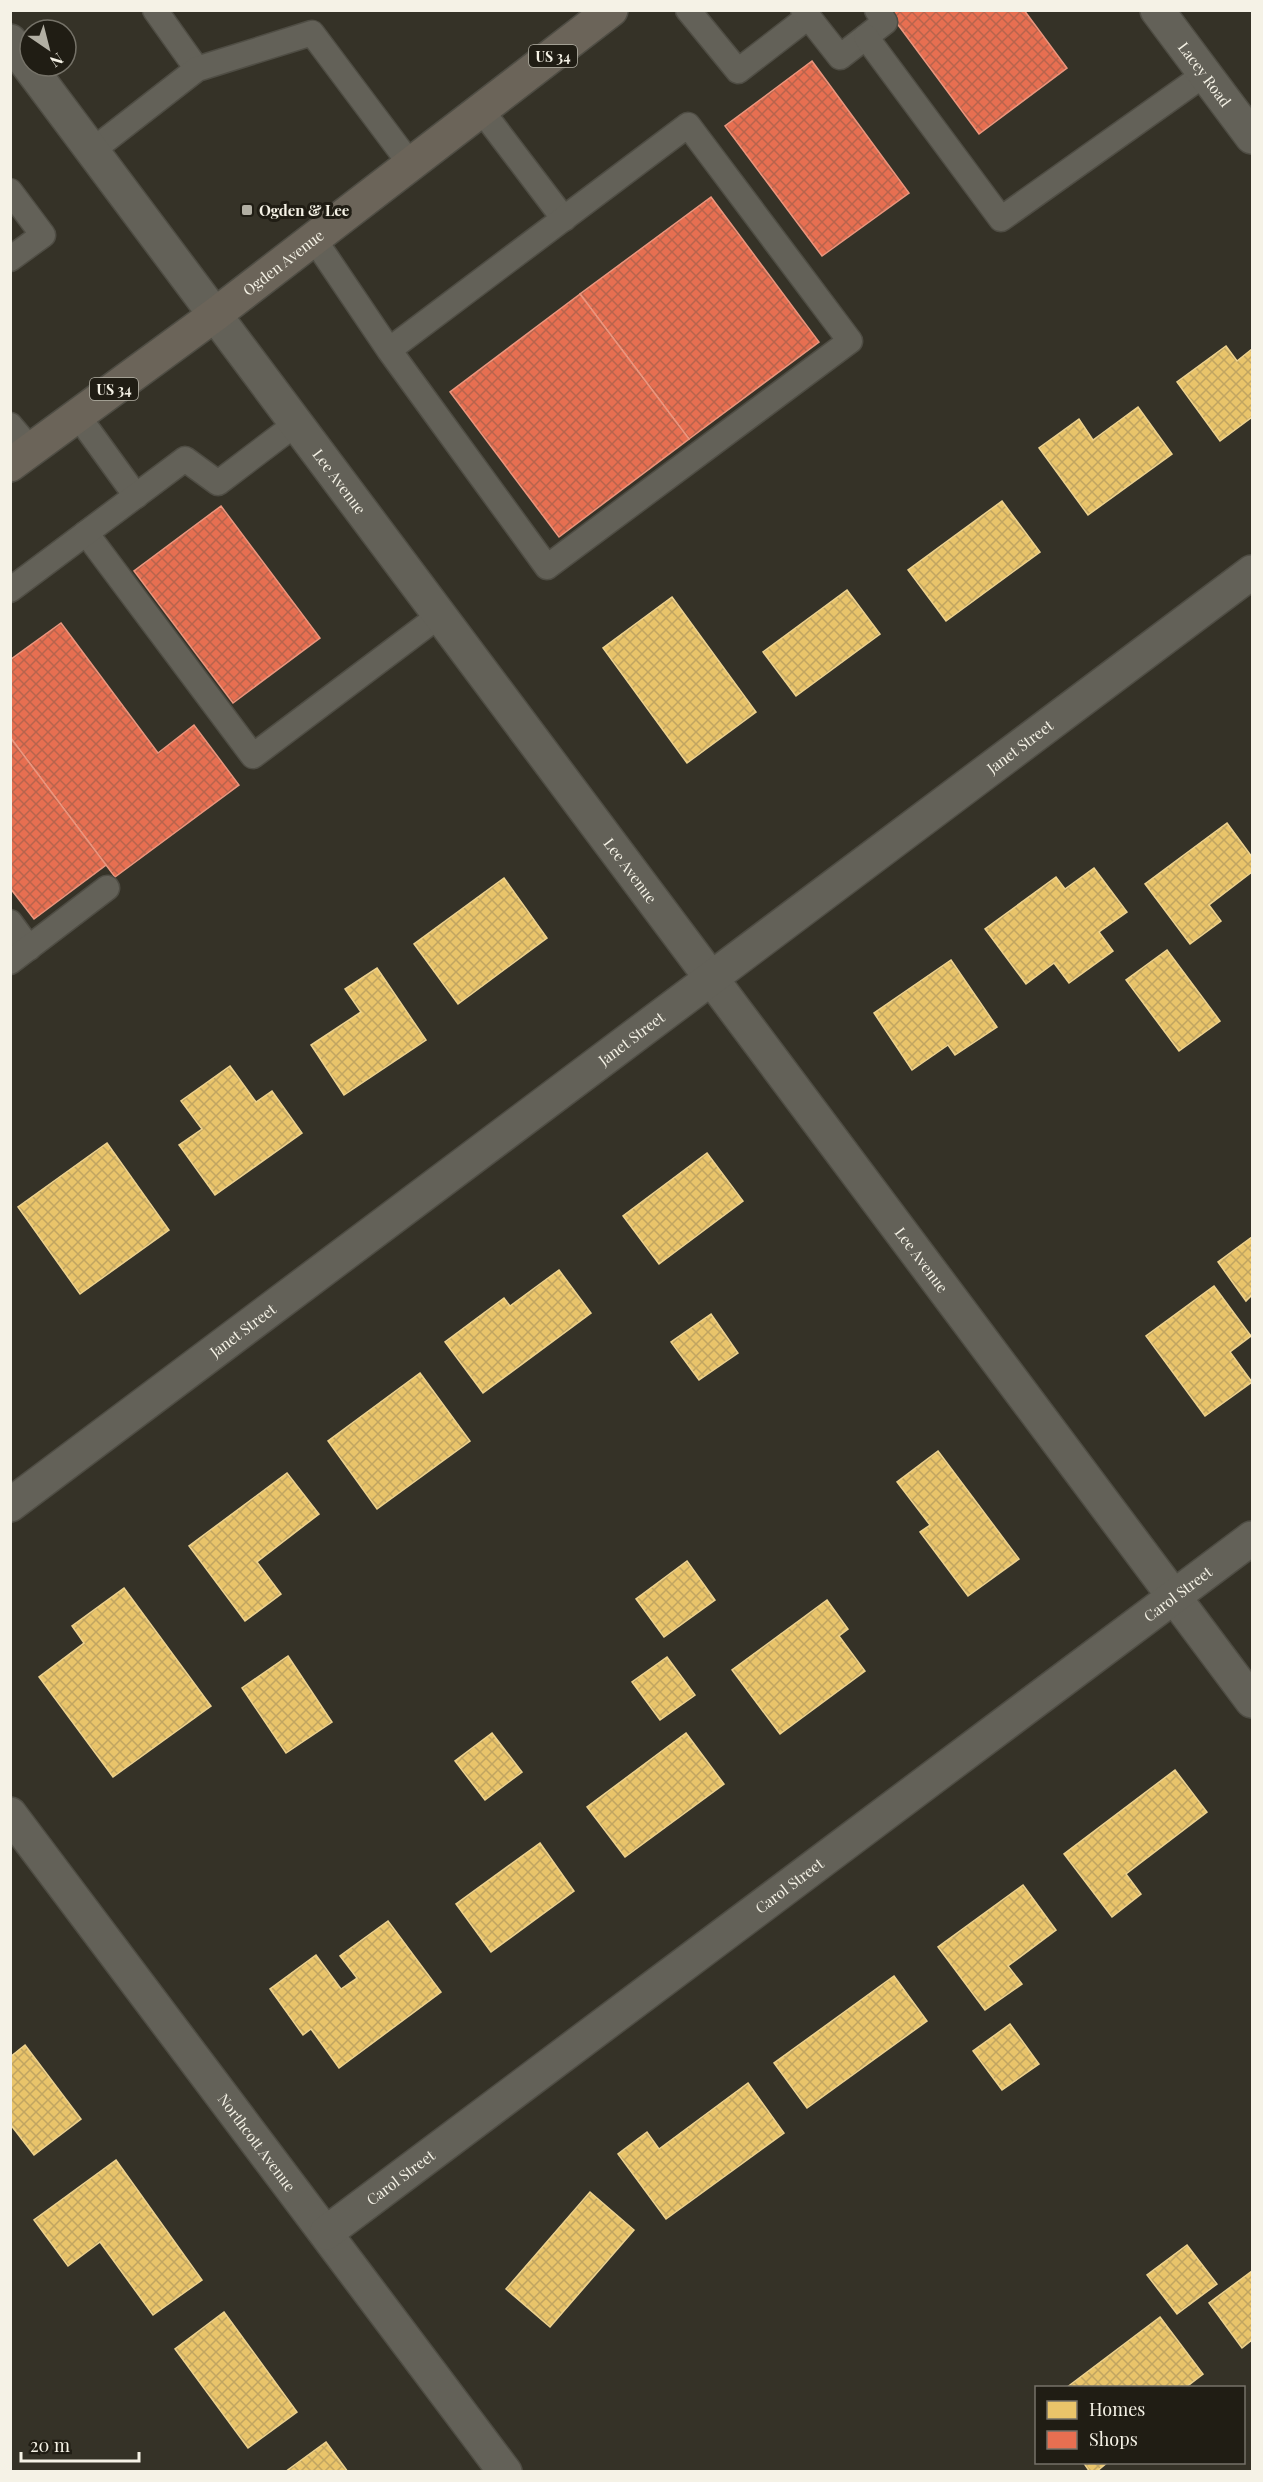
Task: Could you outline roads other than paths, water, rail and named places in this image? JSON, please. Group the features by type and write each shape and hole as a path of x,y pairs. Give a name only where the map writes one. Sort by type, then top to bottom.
{"main road":[{"name":"Ogden Avenue","path":"20,458 216,314 611,10"}],"street":[{"name":"Lacey Road","path":"1157,10 1252,136"},
{"name":"Lee Avenue","path":"10,41 216,314 710,980 1252,1701"},
{"name":"Janet Street","path":"10,1505 1252,572"},
{"name":"Carol Street","path":"326,2233 1252,1538"},
{"name":"Northcott Avenue","path":"10,1814 505,2472"}],"lane":[{"path":"155,10 197,69"},
{"path":"688,10 738,71 806,14 840,57 885,22 877,10"},
{"path":"93,150 197,69 312,33 411,165"},
{"path":"866,37 1002,219 1205,74"},
{"path":"482,111 564,219"},
{"path":"314,239 389,350 547,567 850,341 688,125 389,350"},
{"path":"10,191 43,235 10,259"},
{"path":"78,416 136,496"},
{"path":"10,590 185,459 218,483 297,423"},
{"path":"10,425 20,458"},
{"path":"86,533 253,756 440,615"},
{"path":"10,922 20,955 107,888"}],"place":[{"name":"Ogden & Lee","path":"247,210"}]}
